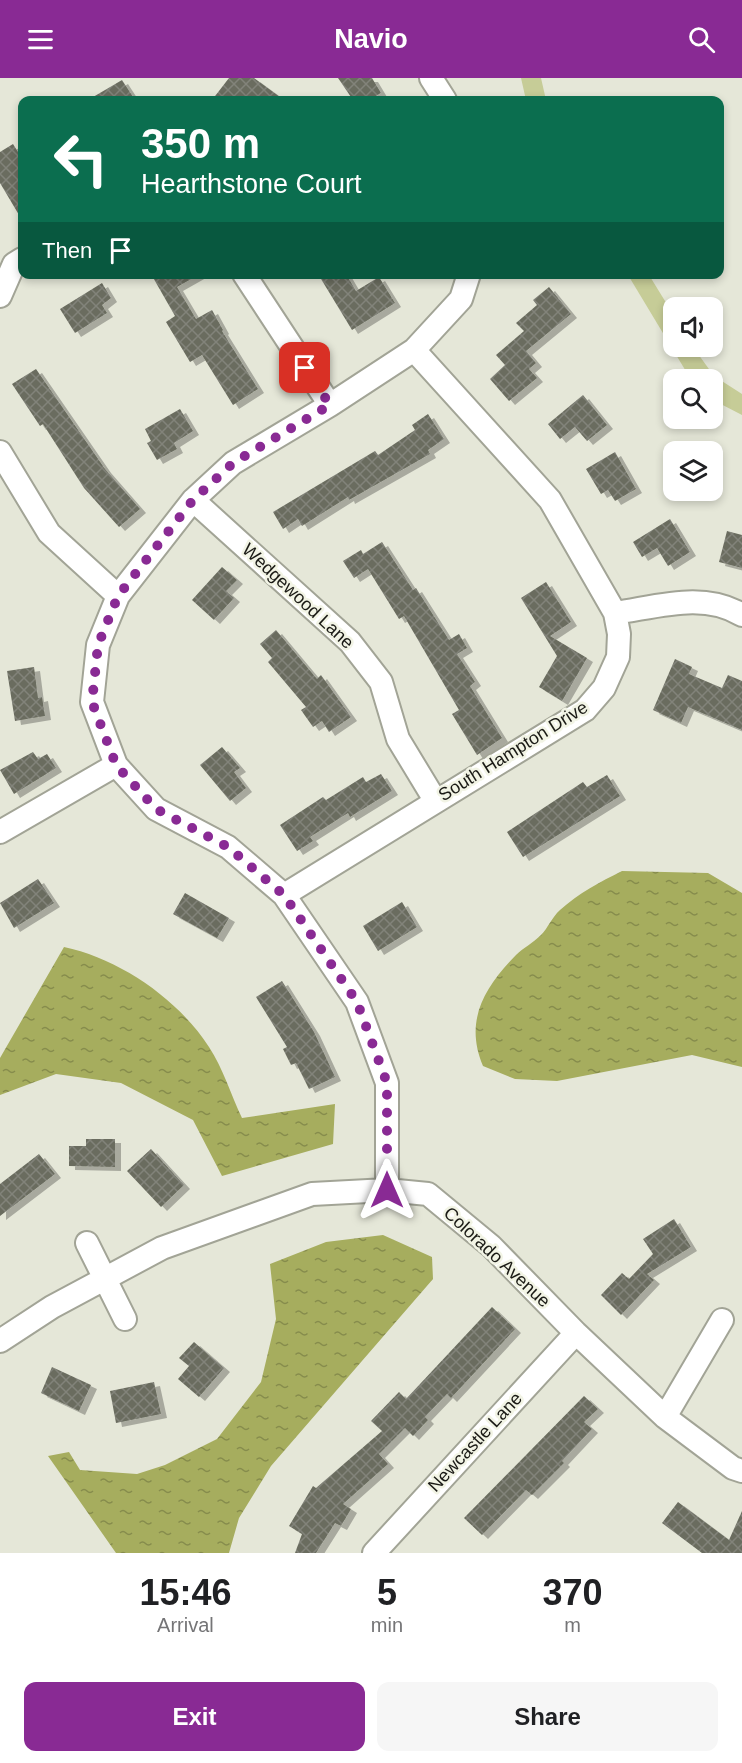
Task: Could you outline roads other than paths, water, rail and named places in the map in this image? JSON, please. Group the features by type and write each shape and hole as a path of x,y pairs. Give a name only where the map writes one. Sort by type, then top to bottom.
{"street":[{"path":"431,78 442,96"},
{"path":"0,296 14,264 18,262"},
{"path":"247,279 330,405"},
{"path":"387,1190 387,1083 357,1002 284,895 228,847 156,809 116,765 92,702 98,645 118,596 193,500 233,463 330,405 414,350 461,299 467,279"},
{"name":"South Hampton Drive","path":"284,895 435,800 585,710 604,688 618,657 619,634 615,613 550,500 414,350"},
{"path":"0,452 49,533 118,596"},
{"name":"Wedgewood Lane","path":"193,500 351,642 381,682 398,739 435,800"},
{"path":"615,613 703,601 732,609 742,615"},
{"path":"0,832 116,765"},
{"name":"Colorado Avenue","path":"0,1341 104,1278 162,1248 312,1194 387,1190 428,1194 491,1246 576,1333 665,1417 733,1468 742,1471"},
{"path":"87,1243 124,1319"},
{"path":"665,1417 722,1320"},
{"name":"Newcastle Lane","path":"375,1553 576,1333"}],"water":[{"path":"622,871 708,873 742,893 742,1067 692,1055 557,1081 515,1079 483,1066 478,1050 477,1020 480,1006 495,980 516,955 541,935 560,910 582,893"},
{"path":"64,947 106,961 126,971 164,997 181,1013 196,1029 214,1055 242,1118 335,1104 333,1144 222,1176 193,1120 121,1083 56,1074 0,1095 0,1058"},
{"path":"383,1235 432,1257 433,1279 271,1466 239,1518 229,1553 116,1553 48,1456 69,1452 80,1470 137,1474 165,1465 217,1439 261,1382 276,1319 270,1264 326,1242"}]}
